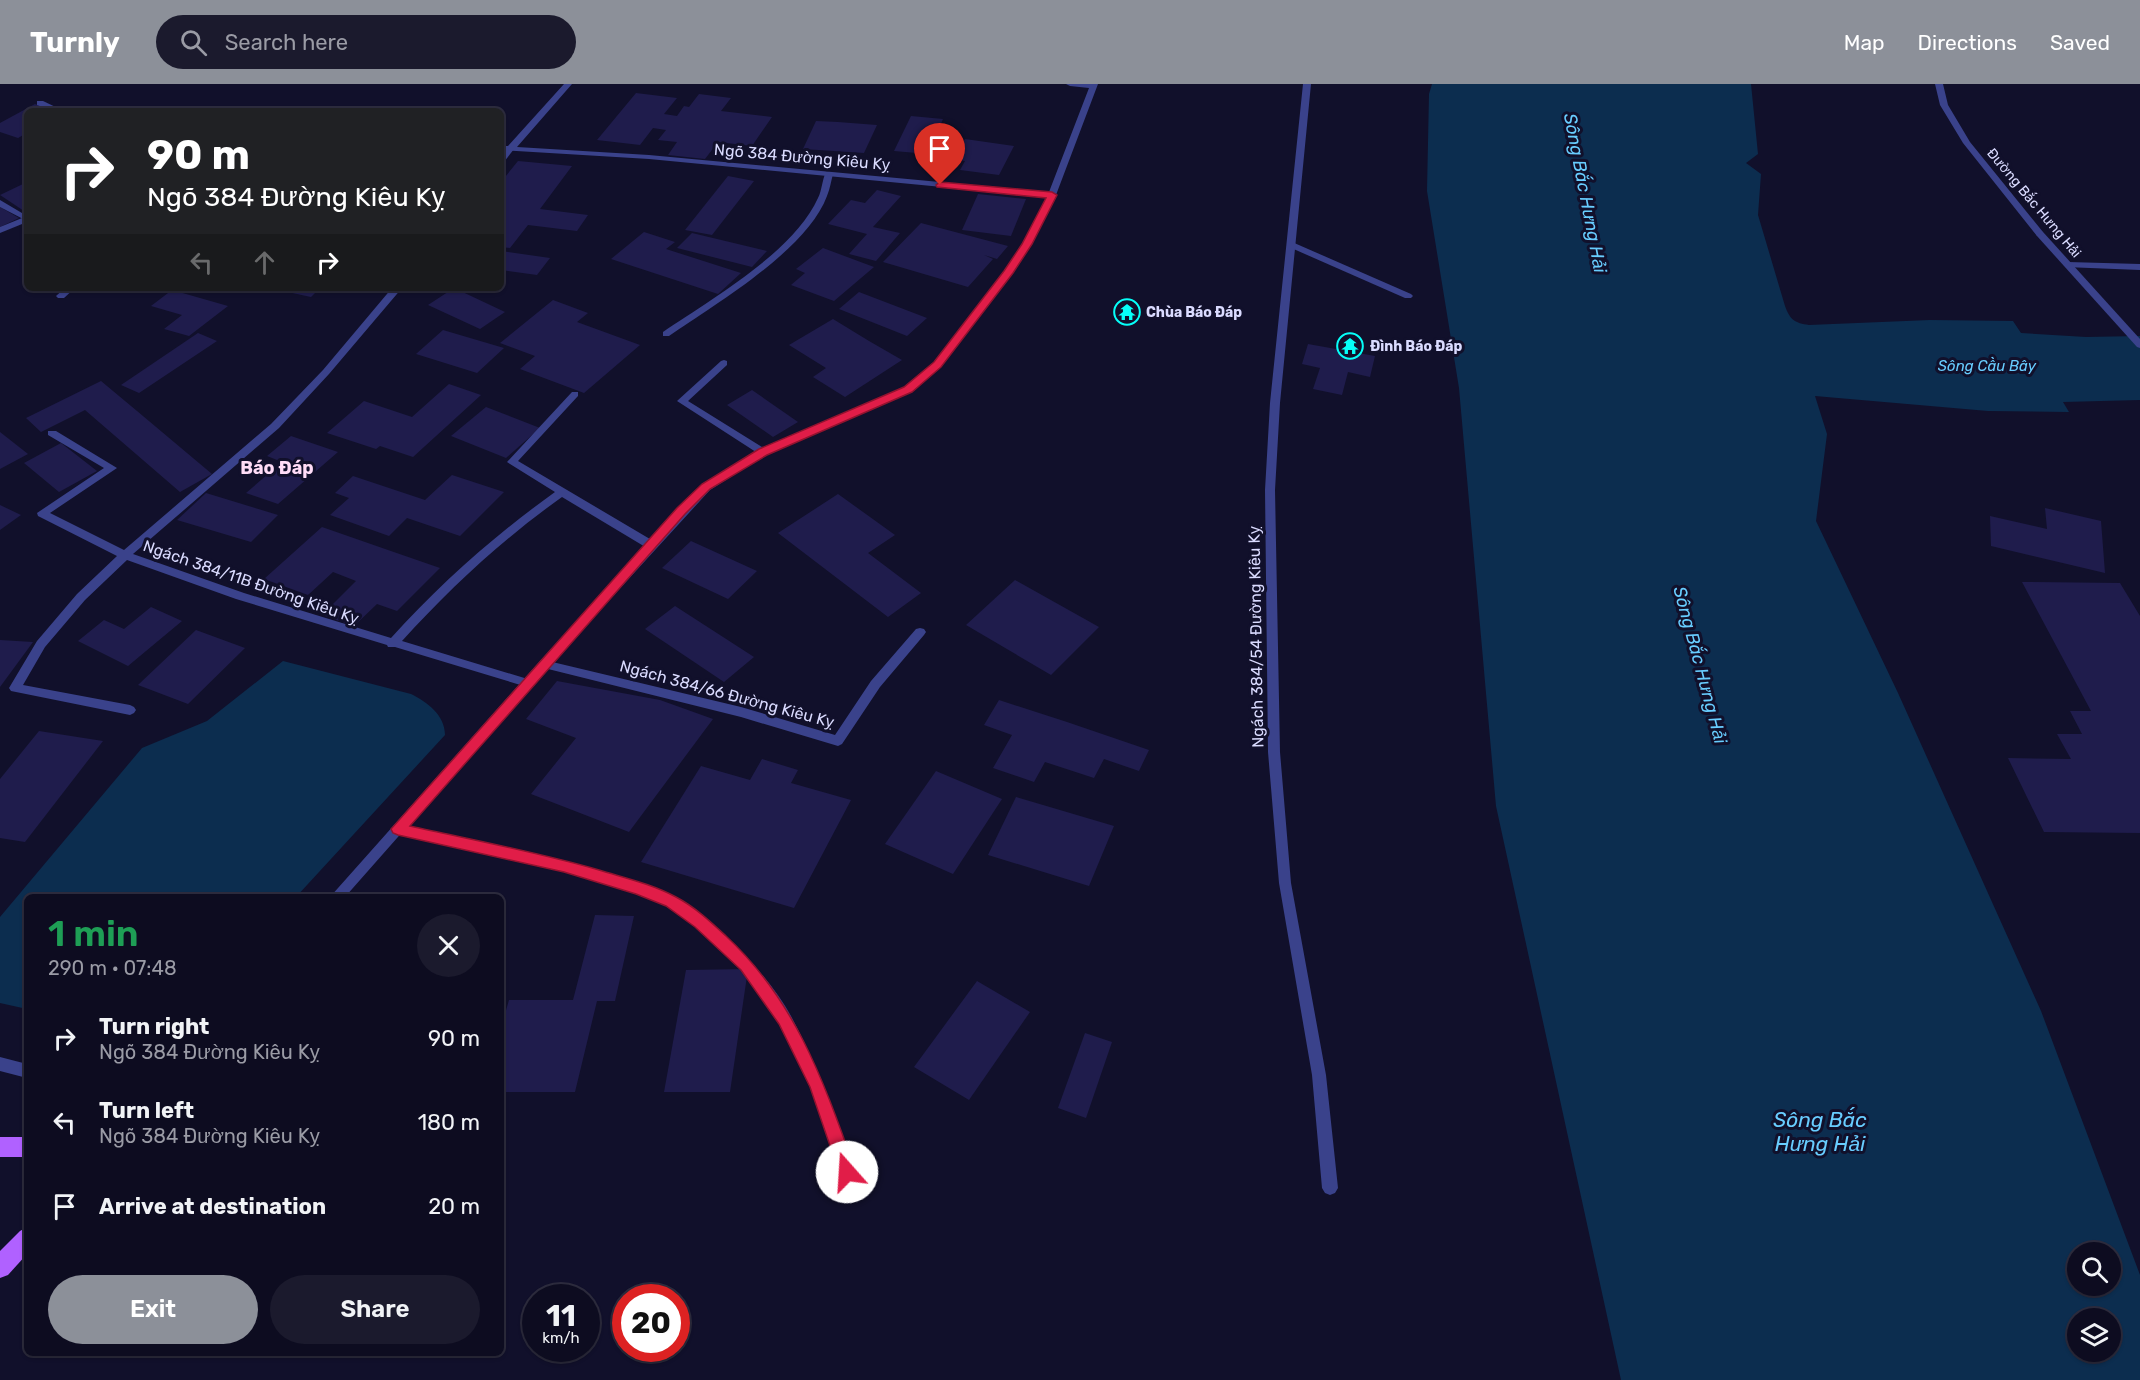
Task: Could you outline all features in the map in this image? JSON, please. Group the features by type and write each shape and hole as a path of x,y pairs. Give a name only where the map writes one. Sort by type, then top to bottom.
{"main road":[{"path":"0,1147 24,1147"},
{"path":"0,1267 24,1241"}],"street":[{"path":"506,149 568,84"},
{"path":"340,894 651,545 706,487 763,452 908,389 937,365 1008,273 1027,244 1052,195 1094,85 1070,84"},
{"name":"Ngách 384/54 Đường Kiêu Kỵ","path":"1307,84 1275,403 1270,490 1274,752 1285,883 1319,1076 1330,1188"},
{"name":"Đường Bắc Hưng Hải","path":"1940,84 1944,105 1967,143 2040,234 2140,345"},
{"path":"40,103 52,108"},
{"name":"Ngõ 384 Đường Kiêu Kỵ","path":"506,149 649,157 1052,195"},
{"path":"666,334 757,270 795,237 820,205 828,189 829,174"},
{"path":"0,203 24,217"},
{"path":"0,230 24,220"},
{"path":"1292,245 1408,296"},
{"path":"2068,265 2140,267"},
{"path":"61,296 67,291"},
{"name":"Ngách 384/11B Đường Kiêu Kỵ","path":"394,291 326,372 274,426 125,555 240,596 392,644 527,683"},
{"path":"724,363 682,401 763,452"},
{"path":"575,394 512,462 651,545"},
{"path":"52,433 112,468 42,513 125,555 81,597 42,644 15,688 130,710"},
{"path":"392,644 474,558 522,519 562,492"},
{"name":"Ngách 384/66 Đường Kiêu Kỵ","path":"544,664 741,712 838,741 862,701 891,661 920,632"},
{"path":"398,829 564,866 639,888 671,902 700,922 747,965 784,1019 817,1086 847,1172"},
{"path":"0,1065 24,1070"}],"water":[{"name":"Sông Bắc Hưng Hải","path":"1432,84 1751,84 1758,154 1746,163 1761,174 1758,215 1785,306 1794,320 1809,325 1930,320 2013,321 2021,333 2086,337 2140,336 2140,400 2063,402 2069,412 1988,411 1815,396 1827,434 1816,521 1898,693 2041,1011 2140,1275 2140,1380 1621,1380 1496,806 1459,388 1427,191 1429,94"},
{"path":"283,661 411,694 434,710 442,721 445,735 299,894 24,894 24,1008 0,1003 0,917 142,748 207,721"}],"building":[{"path":"636,93 677,98 664,114 677,116 684,106 689,107 699,94 731,98 721,111 772,117 752,146 718,142 705,159 668,155 677,142 658,140 666,130 653,128 640,145 597,140"},
{"path":"35,104 46,108 28,108"},
{"path":"24,110 24,135 18,138 0,132 0,123"},
{"path":"911,116 943,119 928,154 894,151"},
{"path":"816,121 877,125 864,153 803,149"},
{"path":"965,139 1014,146 999,175 960,170 965,161 953,159"},
{"path":"518,161 572,166 540,209 588,215 577,231 528,225 510,248 504,247 504,178"},
{"path":"728,176 754,181 712,235 685,230"},
{"path":"23,184 24,211 0,195"},
{"path":"877,190 901,196 873,227 900,233 876,261 849,254 867,234 828,224 851,200 865,203"},
{"path":"978,194 1026,199 1011,236 962,230"},
{"path":"0,207 19,218 0,227"},
{"path":"921,223 1008,246 997,259 984,255 993,259 968,287 883,262"},
{"path":"644,232 675,242 666,249 741,273 718,294 611,259"},
{"path":"692,233 767,251 752,267 677,248"},
{"path":"823,248 874,267 834,301 791,285 805,273 796,269"},
{"path":"504,251 550,258 537,275 504,270"},
{"path":"171,291 176,291 228,306 189,336 164,329 182,315 151,306"},
{"path":"283,291 317,291 311,297"},
{"path":"449,291 460,291 505,312 480,329 428,305"},
{"path":"859,292 927,318 907,336 839,309"},
{"path":"553,300 588,313 577,322 640,345 584,393 520,369 535,356 500,343"},
{"path":"833,319 902,360 845,397 813,377 826,368 789,345"},
{"path":"443,330 504,348 477,373 416,354"},
{"path":"198,333 217,341 139,393 121,385"},
{"path":"1308,344 1375,356 1370,377 1348,372 1342,395 1313,389 1320,368 1302,364"},
{"path":"101,381 212,474 180,492 85,410 41,432 26,418"},
{"path":"449,384 481,395 413,457 380,446 376,449 327,433 364,401 412,417"},
{"path":"752,390 798,422 773,437 727,405"},
{"path":"486,407 540,428 506,458 451,436"},
{"path":"0,432 28,454 0,469"},
{"path":"291,436 338,452 278,504 246,493 282,462 267,456"},
{"path":"61,443 97,471 59,492 24,463"},
{"path":"452,475 504,492 460,536 407,518 389,536 330,515 349,498 335,493 353,476 425,500"},
{"path":"206,493 278,515 251,542 177,520"},
{"path":"838,494 895,535 868,553 921,593 888,617 778,533"},
{"path":"0,505 21,515 0,530"},
{"path":"2045,508 2101,521 2105,573 1991,546 1990,516 2047,529"},
{"path":"322,527 440,568 397,611 377,604 354,626 322,615 356,581 333,572 308,595 264,579"},
{"path":"691,541 757,571 728,599 662,568"},
{"path":"1015,580 1099,627 1051,675 966,625"},
{"path":"2022,582 2120,583 2140,616 2140,833 2044,832 2008,758 2071,759 2057,734 2082,734 2070,711 2091,711"},
{"path":"675,606 754,657 724,682 645,629"},
{"path":"151,607 182,621 128,666 78,641 104,620 124,629"},
{"path":"196,630 245,648 188,704 138,685"},
{"path":"0,640 33,642 0,687"},
{"path":"557,681 660,700 713,719 629,832 531,794 576,738 526,719"},
{"path":"999,700 1149,750 1139,771 1104,759 1094,778 1045,762 1034,782 993,768 1012,735 984,725"},
{"path":"39,731 103,741 25,842 0,838 0,779"},
{"path":"762,759 798,770 791,783 851,800 794,908 641,862 701,766 750,780"},
{"path":"936,771 1002,799 953,874 885,844"},
{"path":"1016,797 1114,826 1089,886 988,855"},
{"path":"595,915 634,916 615,1001 597,1001 575,1092 504,1092 504,1018 509,1000 573,1000"},
{"path":"748,969 730,1092 664,1092 686,970"},
{"path":"977,981 1030,1012 969,1100 914,1067"},
{"path":"1085,1033 1112,1042 1086,1118 1058,1108"}],"place":[{"name":"Chùa Báo Đáp","path":"1127,312"},
{"name":"Đình Báo Đáp","path":"1350,346"}],"district":[{"name":"Báo Đáp","path":"277,468"}],"route":[{"path":"847,1172 817,1086 784,1019 747,965 700,922 671,902 639,888 564,866 398,829 681,511 706,487 729,470 763,452 908,389 937,365 1008,273 1027,244 1052,195 940,185"}],"water label":[{"name":"Sông Cầu Bây","path":"1987,366"}]}
